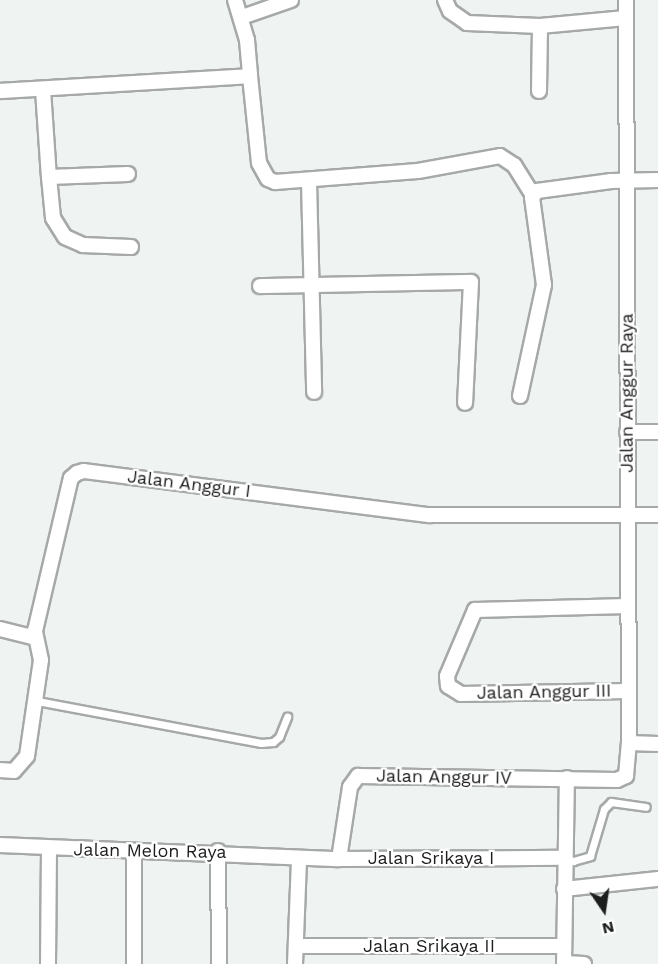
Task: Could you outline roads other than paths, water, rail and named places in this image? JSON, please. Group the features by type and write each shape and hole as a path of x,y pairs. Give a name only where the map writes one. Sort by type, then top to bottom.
{"street":[{"path":"236,0 242,17 262,171 275,182 417,171 500,156 514,165 533,195 544,285 520,396"},
{"path":"242,17 291,0"},
{"path":"445,0 450,11 467,23 540,26 626,18"},
{"name":"Jalan Anggur Raya","path":"617,780 626,776 629,743 626,0"},
{"path":"539,91 540,26"},
{"path":"0,91 250,76"},
{"path":"43,90 53,218 65,237 83,245 131,247"},
{"path":"48,177 128,174"},
{"path":"533,195 537,191 626,180 658,180"},
{"path":"309,181 314,392"},
{"path":"260,286 310,287 471,282 465,403"},
{"path":"627,432 658,432"},
{"name":"Jalan Anggur I","path":"0,770 14,771 27,756 37,701 41,660 35,638 71,478 84,471 429,515 658,515"},
{"name":"Jalan Anggur III","path":"627,606 475,610 447,676 448,686 461,694 627,691"},
{"path":"0,629 35,638"},
{"path":"629,743 658,744"},
{"name":"Jalan Anggur IV","path":"339,859 350,787 358,776 617,780"},
{"path":"567,778 564,964 584,964"},
{"name":"Jalan Melon Raya","path":"0,846 134,852 218,852 299,858"},
{"path":"48,964 49,849"},
{"path":"134,852 134,964"},
{"path":"218,852 219,964"},
{"path":"295,964 299,858"},
{"name":"Jalan Srikaya I","path":"299,858 564,858"},
{"path":"564,889 658,879"},
{"name":"Jalan Srikaya II","path":"296,946 563,946"}],"lane":[{"path":"37,701 261,743 273,742 279,737 287,717"},
{"path":"564,858 573,861 590,856 604,809 610,802 646,807"}]}
